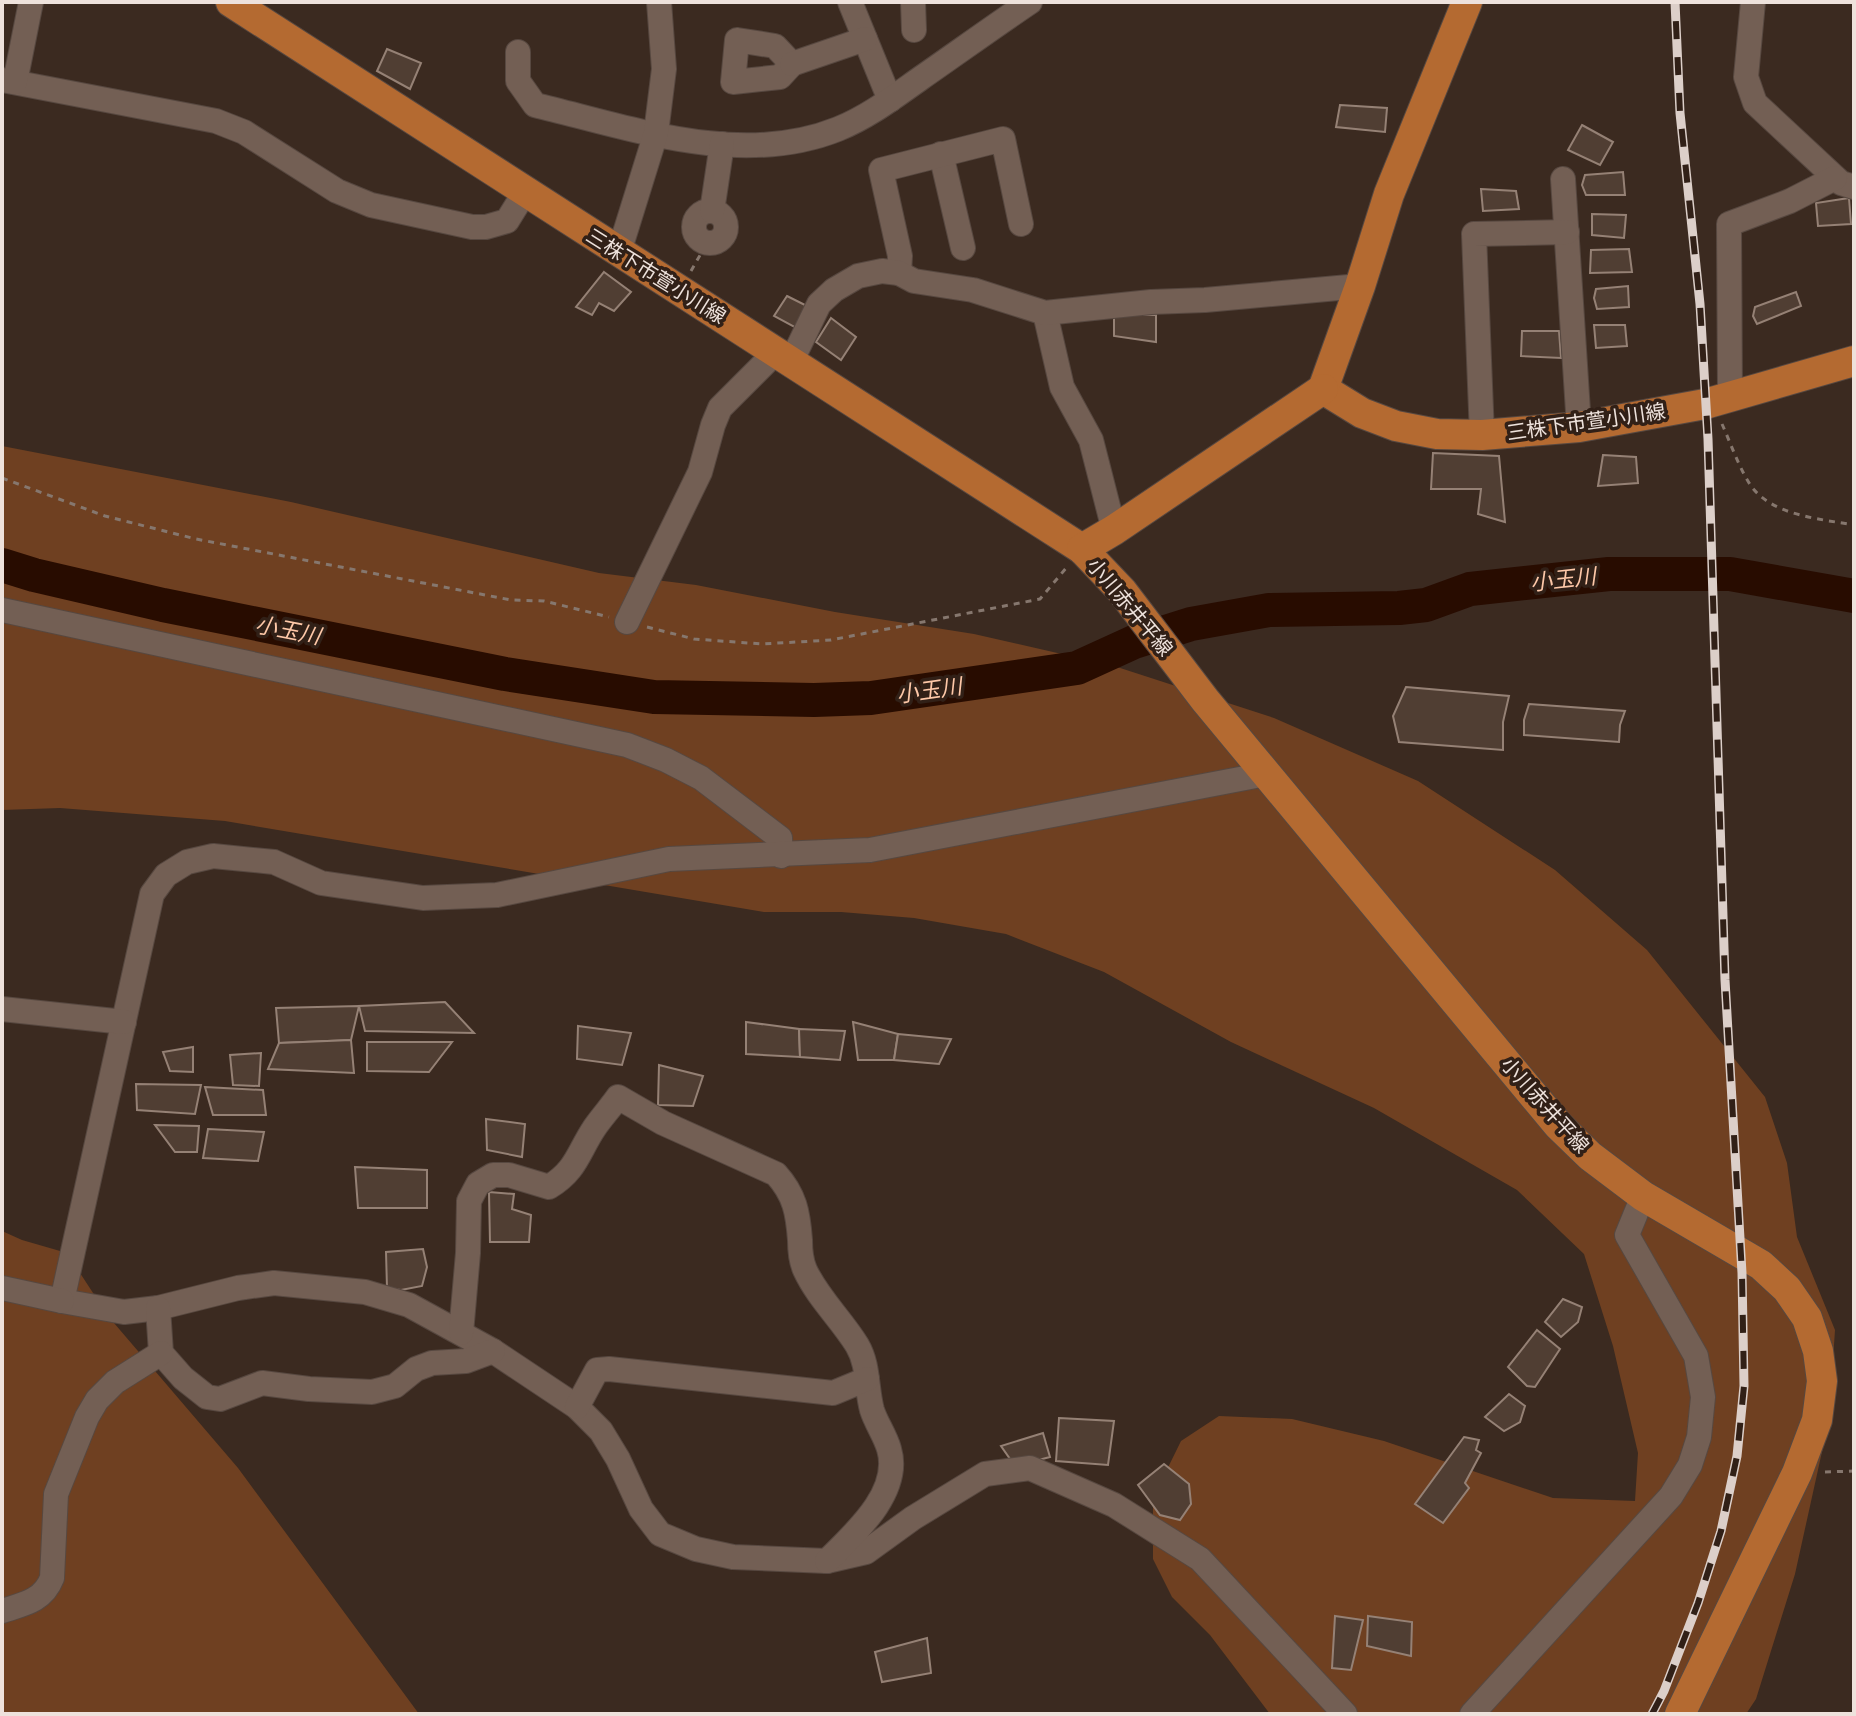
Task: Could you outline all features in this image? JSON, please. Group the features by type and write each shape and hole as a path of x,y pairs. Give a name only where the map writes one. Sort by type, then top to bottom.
{"main road":[{"path":"1082,549 1323,389 1389,194 1467,2"},
{"name":"三株下市萱小川線","path":"243,5 525,192 1082,549"},
{"name":"三株下市萱小川線","path":"1323,389 1362,413 1396,426 1437,434 1482,435 1579,427 1724,399 1854,361"},
{"name":"小川赤井平線","path":"1082,549 1122,591 1205,700 1558,1125 1590,1156 1643,1196 1761,1265 1787,1289 1807,1318 1818,1351 1822,1381 1817,1420 1797,1473 1680,1714"}],"street":[{"path":"31,2 8,81 216,121 244,132 337,191 386,208 472,227 507,221 525,192"},
{"path":"619,252 656,133 664,69 659,2"},
{"path":"850,2 890,100"},
{"path":"913,2 914,30"},
{"path":"518,52 518,81 535,105 656,133 750,146 809,139 851,123 890,100 1030,2"},
{"path":"1724,399 1729,224 1844,182 1755,103 1746,77 1753,2"},
{"path":"792,64 865,39"},
{"path":"899,273 900,256 881,170 1003,139 1021,224"},
{"path":"707,243 698,238 693,227 697,217 712,211 722,144"},
{"path":"941,154 963,248"},
{"path":"1563,179 1579,427"},
{"path":"1482,435 1474,234 1567,232"},
{"path":"627,622 700,472 720,408 783,357 819,304 834,290 858,276 882,271 899,273 914,281 973,290 1045,313 1360,286"},
{"path":"1045,313 1062,387 1091,440 1114,530"},
{"path":"2,610 627,745 701,778 780,838 781,856"},
{"path":"62,1301 152,894 166,875 187,862 213,856 274,862 321,883 423,898 497,895 669,859 870,850 1266,774"},
{"path":"2,1009 124,1022"},
{"path":"461,1333 469,1201 478,1184 493,1175 509,1175 549,1187 575,1165 594,1129 618,1097 663,1123 776,1174 787,1187 798,1212 803,1266 864,1360 872,1409 890,1451 890,1470 871,1516 827,1561"},
{"path":"1472,1714 1671,1496 1690,1465 1699,1437 1703,1397 1696,1356 1627,1235 1643,1196"},
{"path":"2,1288 124,1312 158,1308 238,1288 274,1283 365,1292 409,1305 493,1351 577,1407 601,1431 641,1509 660,1534 696,1549 733,1557 827,1561 866,1552 913,1518 985,1474 1030,1468 1114,1505 1200,1559 1345,1714"},
{"path":"158,1308 161,1353 207,1397 220,1399 262,1383 372,1392 395,1386 416,1369 432,1363 466,1361 493,1351"},
{"path":"2,1611 39,1599 48,1588 52,1578 56,1494 97,1400 115,1382 161,1353"},
{"path":"577,1407 597,1370 833,1393 867,1379"}],"path":[{"path":"678,289 702,256 707,243"},
{"path":"1724,399 1721,421 1750,484 1760,496 1798,515 1854,525"},
{"path":"2,478 105,516 196,539 511,600 544,601 694,639 762,644 831,640 1040,599 1082,549"},
{"path":"1797,1473 1854,1471"}],"shaded area":[{"path":"2,446 291,502 599,573 696,585 835,612 974,634 1114,666 1274,718 1418,781 1555,870 1647,950 1765,1097 1787,1163 1797,1237 1835,1330 1829,1420 1795,1574 1756,1699 1746,1714 1270,1714 1210,1635 1172,1597 1153,1559 1153,1498 1181,1441 1219,1416 1292,1419 1384,1441 1553,1498 1635,1501 1638,1453 1613,1346 1584,1254 1517,1190 1374,1108 1231,1042 1104,972 1006,934 914,918 841,912 764,912 225,821 60,808 2,810"},
{"path":"2,1231 67,1253 108,1316 238,1468 419,1714 2,1714"}],"building":[{"path":"387,49 421,63 410,89 377,71"},
{"path":"1340,105 1387,108 1385,132 1336,127"},
{"path":"1582,125 1613,142 1600,165 1568,150"},
{"path":"1623,172 1625,195 1586,195 1582,185 1585,175"},
{"path":"1481,189 1516,191 1519,209 1483,211"},
{"path":"1849,198 1851,224 1818,226 1816,203"},
{"path":"1592,214 1626,215 1624,238 1592,235"},
{"path":"1629,249 1632,272 1590,273 1591,250"},
{"path":"604,272 631,292 614,311 599,303 592,315 576,307"},
{"path":"1628,286 1629,307 1597,309 1594,298 1596,289"},
{"path":"1796,292 1801,306 1757,324 1753,316 1755,307"},
{"path":"787,296 811,308 800,330 774,316"},
{"path":"1114,314 1156,315 1156,342 1114,336"},
{"path":"831,318 856,337 841,360 816,342"},
{"path":"1594,325 1625,325 1627,346 1596,348"},
{"path":"1522,331 1559,331 1561,358 1521,356"},
{"path":"1433,453 1499,456 1505,522 1478,514 1481,489 1431,489"},
{"path":"1603,455 1636,457 1638,483 1598,486"},
{"path":"1406,687 1509,696 1503,722 1503,750 1399,742 1393,716"},
{"path":"1529,704 1625,711 1619,742 1524,735"},
{"path":"445,1002 474,1033 365,1031 359,1006"},
{"path":"359,1006 351,1040 279,1043 276,1008"},
{"path":"746,1022 799,1029 800,1057 746,1054"},
{"path":"853,1022 898,1034 894,1060 858,1060"},
{"path":"578,1026 631,1033 622,1065 577,1059"},
{"path":"799,1029 845,1031 840,1060 800,1057"},
{"path":"898,1034 951,1039 939,1064 894,1060"},
{"path":"351,1040 354,1073 268,1069 279,1043"},
{"path":"367,1042 452,1042 429,1072 367,1071"},
{"path":"193,1047 193,1072 170,1071 163,1052"},
{"path":"261,1053 259,1086 233,1085 230,1055"},
{"path":"659,1065 703,1076 693,1106 658,1105"},
{"path":"136,1084 201,1085 195,1114 137,1110"},
{"path":"205,1087 263,1090 266,1115 213,1115"},
{"path":"486,1119 525,1124 522,1157 487,1150"},
{"path":"155,1125 199,1126 197,1152 175,1152"},
{"path":"208,1129 264,1132 258,1161 203,1158"},
{"path":"355,1167 427,1170 427,1208 358,1208"},
{"path":"489,1192 514,1194 512,1209 531,1215 529,1242 490,1242"},
{"path":"423,1249 427,1267 422,1286 401,1290 387,1288 386,1252"},
{"path":"1563,1299 1582,1307 1578,1322 1561,1337 1545,1322"},
{"path":"1537,1330 1560,1349 1535,1387 1527,1386 1508,1367"},
{"path":"1509,1394 1525,1406 1520,1422 1504,1431 1485,1417"},
{"path":"1059,1418 1114,1421 1108,1465 1056,1461"},
{"path":"1043,1433 1050,1457 1015,1466 1001,1446"},
{"path":"1464,1437 1479,1440 1476,1450 1481,1453 1465,1483 1469,1488 1443,1523 1415,1504"},
{"path":"1164,1464 1189,1484 1191,1504 1180,1520 1160,1515 1138,1485"},
{"path":"1335,1616 1363,1620 1351,1670 1332,1668"},
{"path":"1368,1616 1412,1622 1411,1656 1367,1646"},
{"path":"927,1638 931,1673 882,1682 875,1652"}],"waterway":[{"name":"小玉川","path":"2,565 163,605 505,674 654,697 814,700 871,698 1077,668 1134,642 1191,624 1269,610 1399,608 1426,605 1470,589 1609,574 1730,574 1854,596"}],"railway":[{"path":"1652,1714 1698,1603 1721,1531 1737,1456 1744,1386 1742,1273 1725,980 1708,439 1700,304 1680,113 1675,2"}]}
